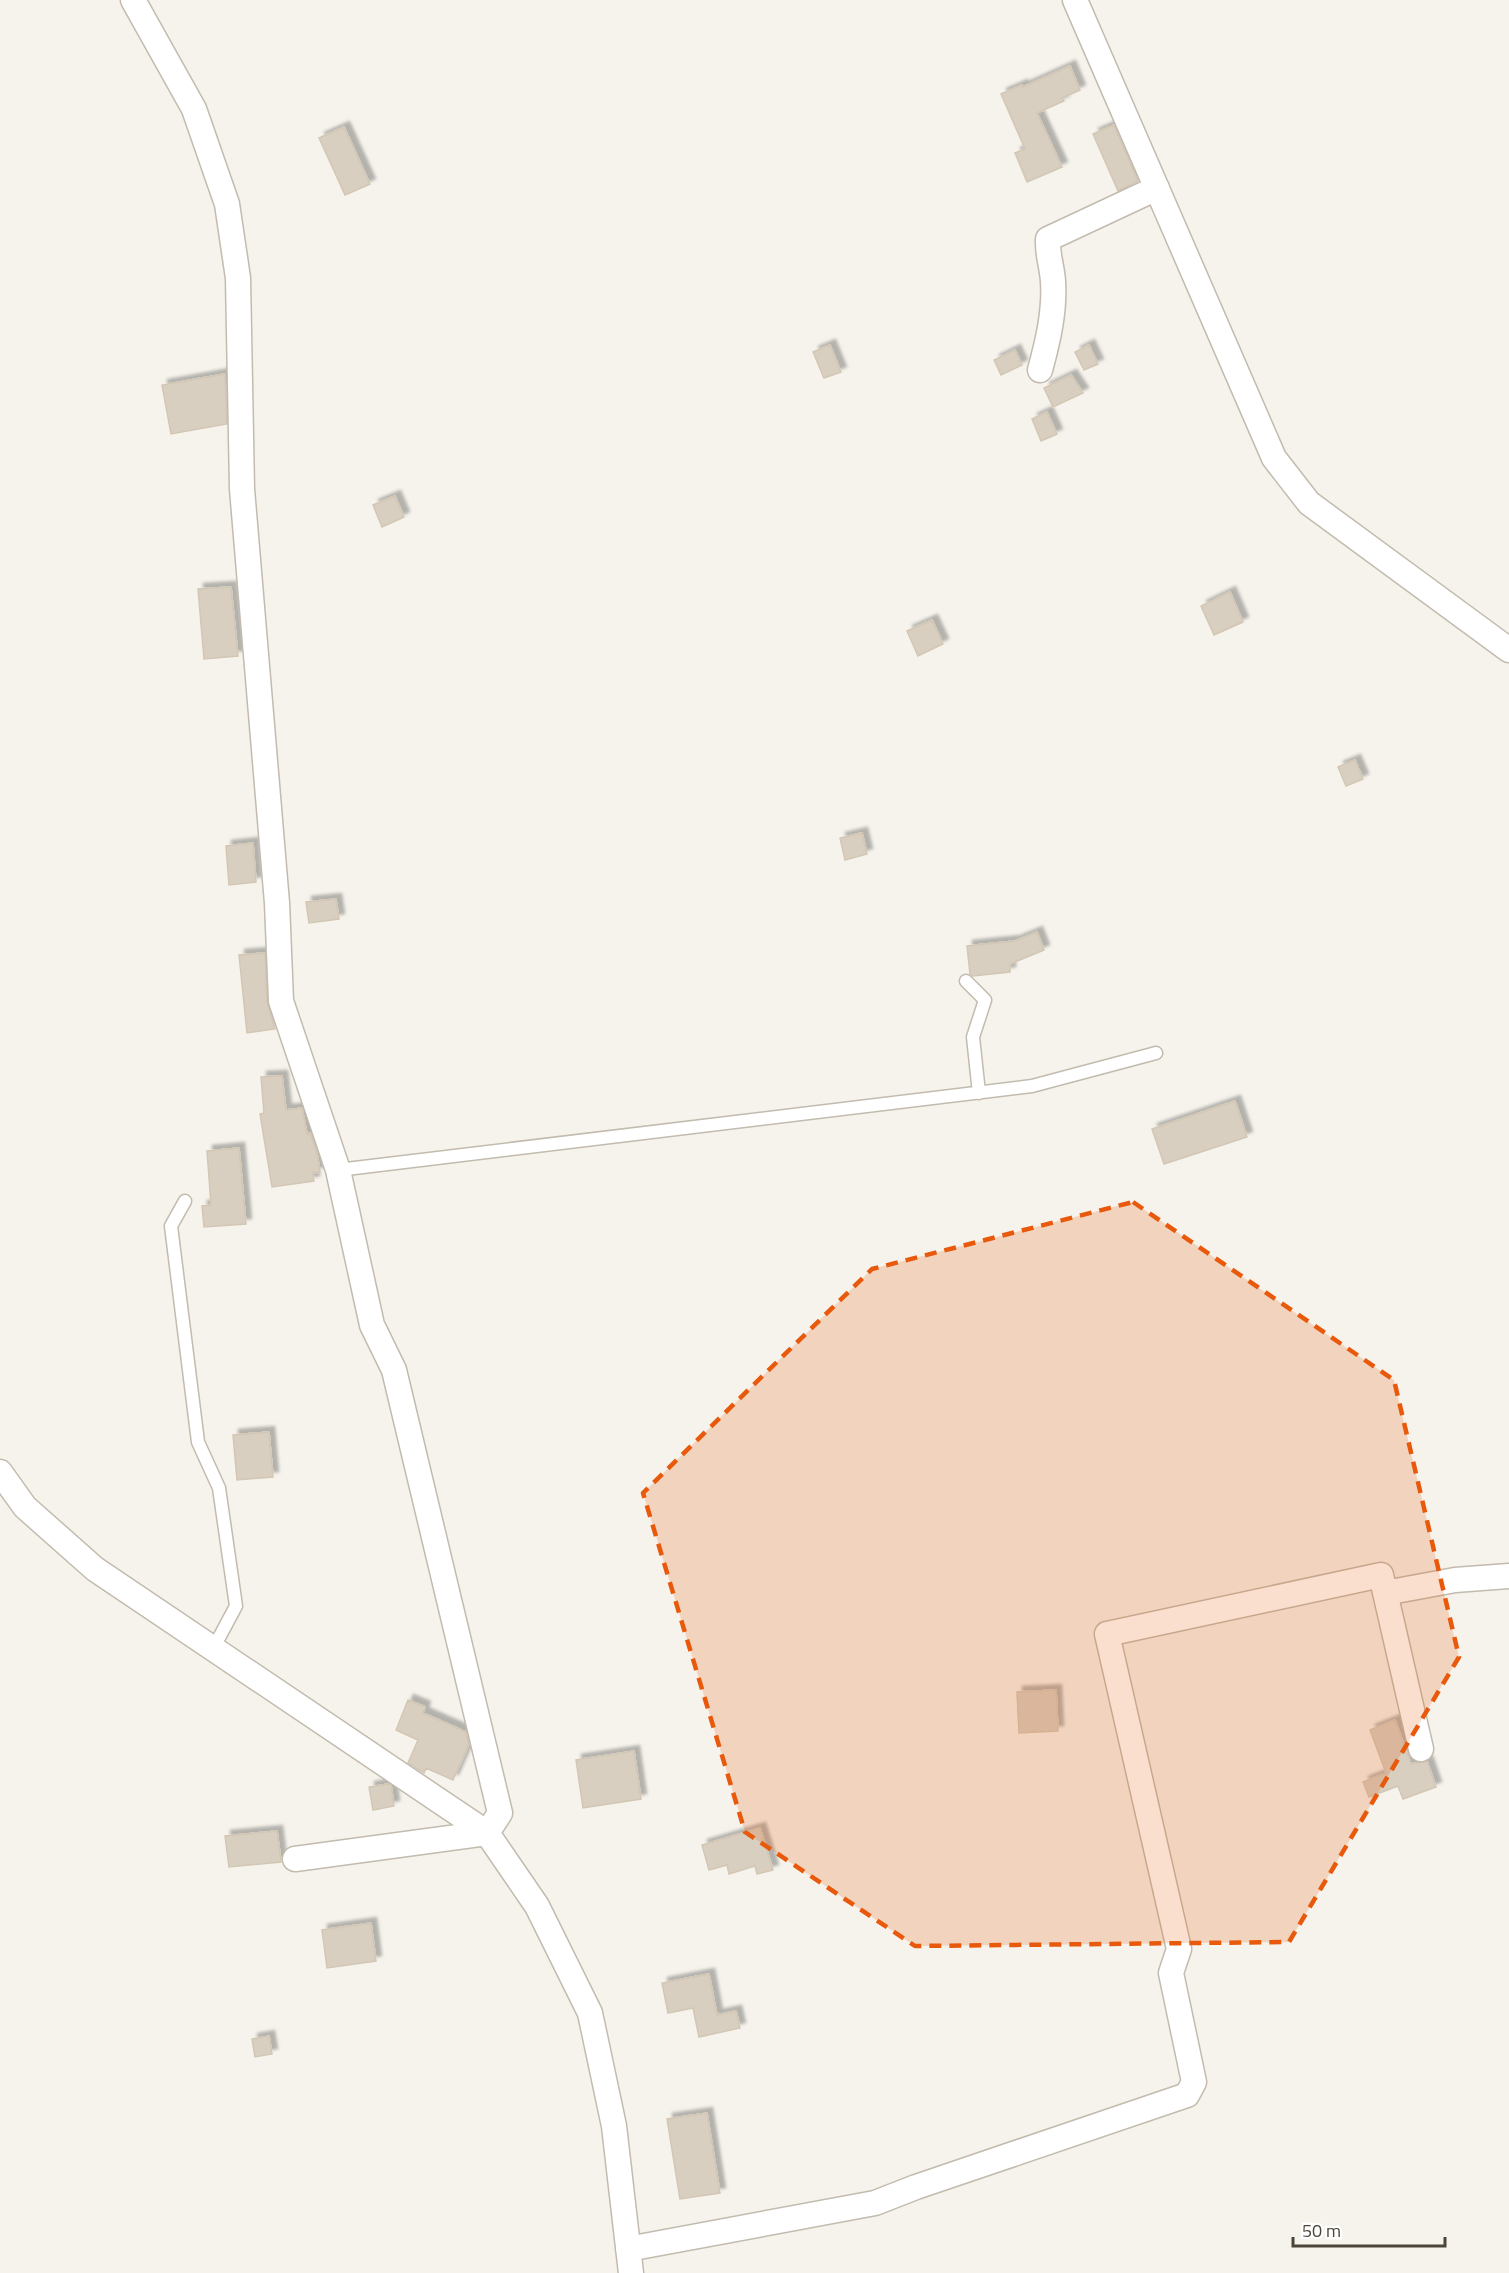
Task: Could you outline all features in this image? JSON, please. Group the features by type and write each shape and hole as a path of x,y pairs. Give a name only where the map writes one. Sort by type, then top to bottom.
{"street":[{"path":"133,0 194,109 227,204 238,278 242,489 277,903 281,1001 338,1170 372,1325 394,1370 500,1813 488,1833"},
{"path":"1076,0 1274,458 1309,503 1509,650"},
{"path":"1040,369 1050,329 1053,281 1047,253 1048,239 1157,188"},
{"path":"0,1472 25,1507 95,1569 488,1833 537,1906 590,2013 614,2126 631,2273"},
{"path":"628,2249 875,2203 927,2183 1187,2095 1194,2082 1171,1973 1179,1949 1107,1634 1381,1575 1421,1749"},
{"path":"1385,1593 1455,1580 1509,1576"},
{"path":"295,1859 488,1833"}],"lane":[{"path":"966,981 985,1000 973,1037 979,1093"},
{"path":"338,1170 1032,1086 1156,1053"},
{"path":"185,1201 171,1226 198,1442 219,1488 236,1606 213,1649"}],"highlighted area":[{"path":"1133,1202 1394,1380 1459,1657 1289,1942 915,1946 745,1832 643,1493 872,1269"}],"building":[{"path":"1070,66 1080,90 1062,98 1064,101 1037,113 1062,167 1027,182 1015,153 1025,149 1001,94"},
{"path":"1114,125 1138,181 1118,191 1093,134"},
{"path":"344,127 370,184 345,195 319,138"},
{"path":"830,345 841,372 824,378 813,352"},
{"path":"1089,345 1098,364 1084,370 1075,352"},
{"path":"1015,350 1022,365 1001,375 994,360"},
{"path":"225,374 227,424 171,434 162,385"},
{"path":"1071,375 1083,393 1053,407 1044,388"},
{"path":"1047,412 1057,434 1041,441 1032,419"},
{"path":"395,496 404,517 382,527 373,505"},
{"path":"231,587 238,656 204,659 198,589"},
{"path":"1230,592 1243,622 1214,635 1201,606"},
{"path":"932,620 943,644 918,656 907,631"},
{"path":"1355,760 1363,779 1346,786 1338,767"},
{"path":"862,833 867,854 845,860 840,838"},
{"path":"253,843 256,882 229,885 226,846"},
{"path":"336,899 339,919 309,923 306,902"},
{"path":"1037,932 1044,950 1010,964 1010,972 973,976 970,974 967,946 1015,941"},
{"path":"265,953 267,1002 275,1029 247,1033 239,955"},
{"path":"282,1076 286,1110 302,1108 307,1134 310,1133 317,1153 320,1172 313,1173 314,1181 272,1187 260,1114 264,1113 261,1077"},
{"path":"1235,1101 1247,1137 1164,1164 1152,1129"},
{"path":"239,1148 246,1224 204,1227 202,1206 211,1205 207,1151"},
{"path":"269,1432 273,1477 237,1480 233,1435"},
{"path":"1056,1690 1058,1731 1019,1733 1017,1692"},
{"path":"408,1700 425,1707 423,1713 466,1732 469,1744 453,1780 426,1768 424,1773 408,1763 418,1740 396,1730"},
{"path":"1395,1720 1411,1764 1427,1761 1436,1787 1403,1799 1398,1786 1369,1797 1363,1782 1386,1773 1370,1730"},
{"path":"634,1751 641,1799 583,1808 576,1760"},
{"path":"391,1785 394,1806 373,1810 369,1787"},
{"path":"760,1828 773,1870 757,1874 755,1866 729,1874 727,1865 709,1870 702,1845"},
{"path":"277,1831 281,1862 229,1867 225,1836"},
{"path":"371,1923 376,1961 327,1968 322,1930"},
{"path":"709,1974 717,2015 736,2011 740,2028 699,2037 693,2008 668,2013 662,1983"},
{"path":"269,2036 272,2054 255,2057 252,2039"},
{"path":"707,2113 720,2193 680,2199 667,2119"}]}
